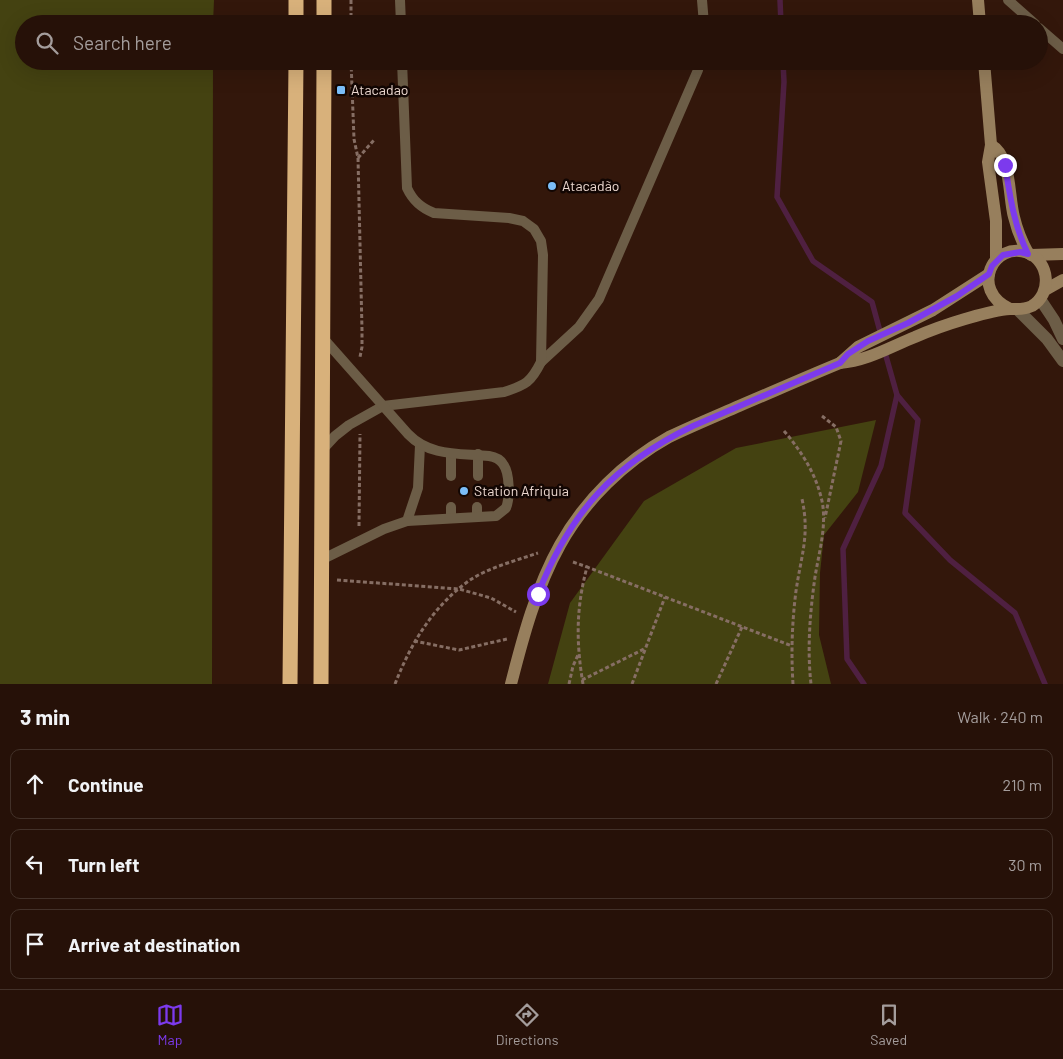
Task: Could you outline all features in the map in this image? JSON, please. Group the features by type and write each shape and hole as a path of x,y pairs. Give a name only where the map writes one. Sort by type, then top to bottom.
{"highway":[{"path":"296,0 296,15"},
{"path":"324,0 324,15"},
{"path":"290,684 296,70"},
{"path":"321,684 324,70"}],"street":[{"path":"978,0 979,15"},
{"path":"985,70 991,144 988,162 996,221 996,260 989,274 990,292 994,299 1014,310 1048,339 1063,361"},
{"path":"991,144 997,148 1004,159 1014,217 1022,242 1045,270 1046,280 1042,295 1063,338"},
{"path":"996,260 1011,252 1063,254"},
{"path":"840,363 848,354 868,341 908,323 957,296 989,274"},
{"path":"511,684 529,619 559,546 573,523 595,496 626,466 670,437 840,363 863,360 915,337 966,319 1034,305 1042,295 1063,280"}],"lane":[{"path":"400,0 401,15"},
{"path":"702,0 703,15"},
{"path":"1008,0 1025,15"},
{"path":"1048,36 1063,48"},
{"path":"402,70 406,188 417,204 425,210 434,213 509,218 523,221 534,229 541,241 543,255 541,362"},
{"path":"322,450 335,436 361,417 383,406 504,392 521,387 534,376 541,362 579,326 599,299 697,70"},
{"path":"321,560 384,529 407,521 451,513 477,512 496,516 502,513 509,502 507,471 497,458 478,454 438,452 420,445 322,338"},
{"path":"407,521 418,488 420,445"},
{"path":"451,476 452,454"},
{"path":"478,454 478,476"}],"path":[{"path":"351,0 351,15"},
{"path":"351,70 354,139 358,158 362,339 356,375"},
{"path":"358,158 374,140"},
{"path":"811,684 810,642 812,606 824,521 841,441 836,427 822,416"},
{"path":"359,541 361,417"},
{"path":"784,431 796,444 811,470 822,502 824,521"},
{"path":"793,684 792,646 795,604 806,532 806,515 802,499"},
{"path":"395,684 414,641 445,600 458,589 483,574 559,546"},
{"path":"573,562 792,646"},
{"path":"587,567 580,593 577,634 582,682 645,648"},
{"path":"321,579 458,589 492,598 529,619"},
{"path":"632,684 664,597"},
{"path":"716,684 742,627"},
{"path":"414,641 459,650 524,635"},
{"path":"569,684 578,654"}],"shaded area":[{"path":"0,0 214,0 213,15 15,15 15,70 213,70 212,684 0,684"},
{"path":"876,420 858,492 824,535 820,573 819,635 831,684 548,684 570,603 644,501 736,448"}],"waterway":[{"path":"780,0 781,15"},
{"path":"783,70 777,197 813,261 872,302 881,335"},
{"path":"864,684 847,659 843,549 881,466 897,395 884,349"},
{"path":"897,395 918,420 905,513 950,560 1015,613 1045,684"}],"place":[{"name":"Atacadao","path":"341,90"},
{"name":"Atacadão","path":"552,186"},
{"name":"Station Afriquia","path":"464,491"}],"route":[{"path":"538,594 559,546 573,523 607,484 626,466 647,451 693,426 840,363 848,354 868,341 908,323 957,296 989,274 996,260 1003,255 1011,252 1028,254 1014,217 1005,165"}]}
